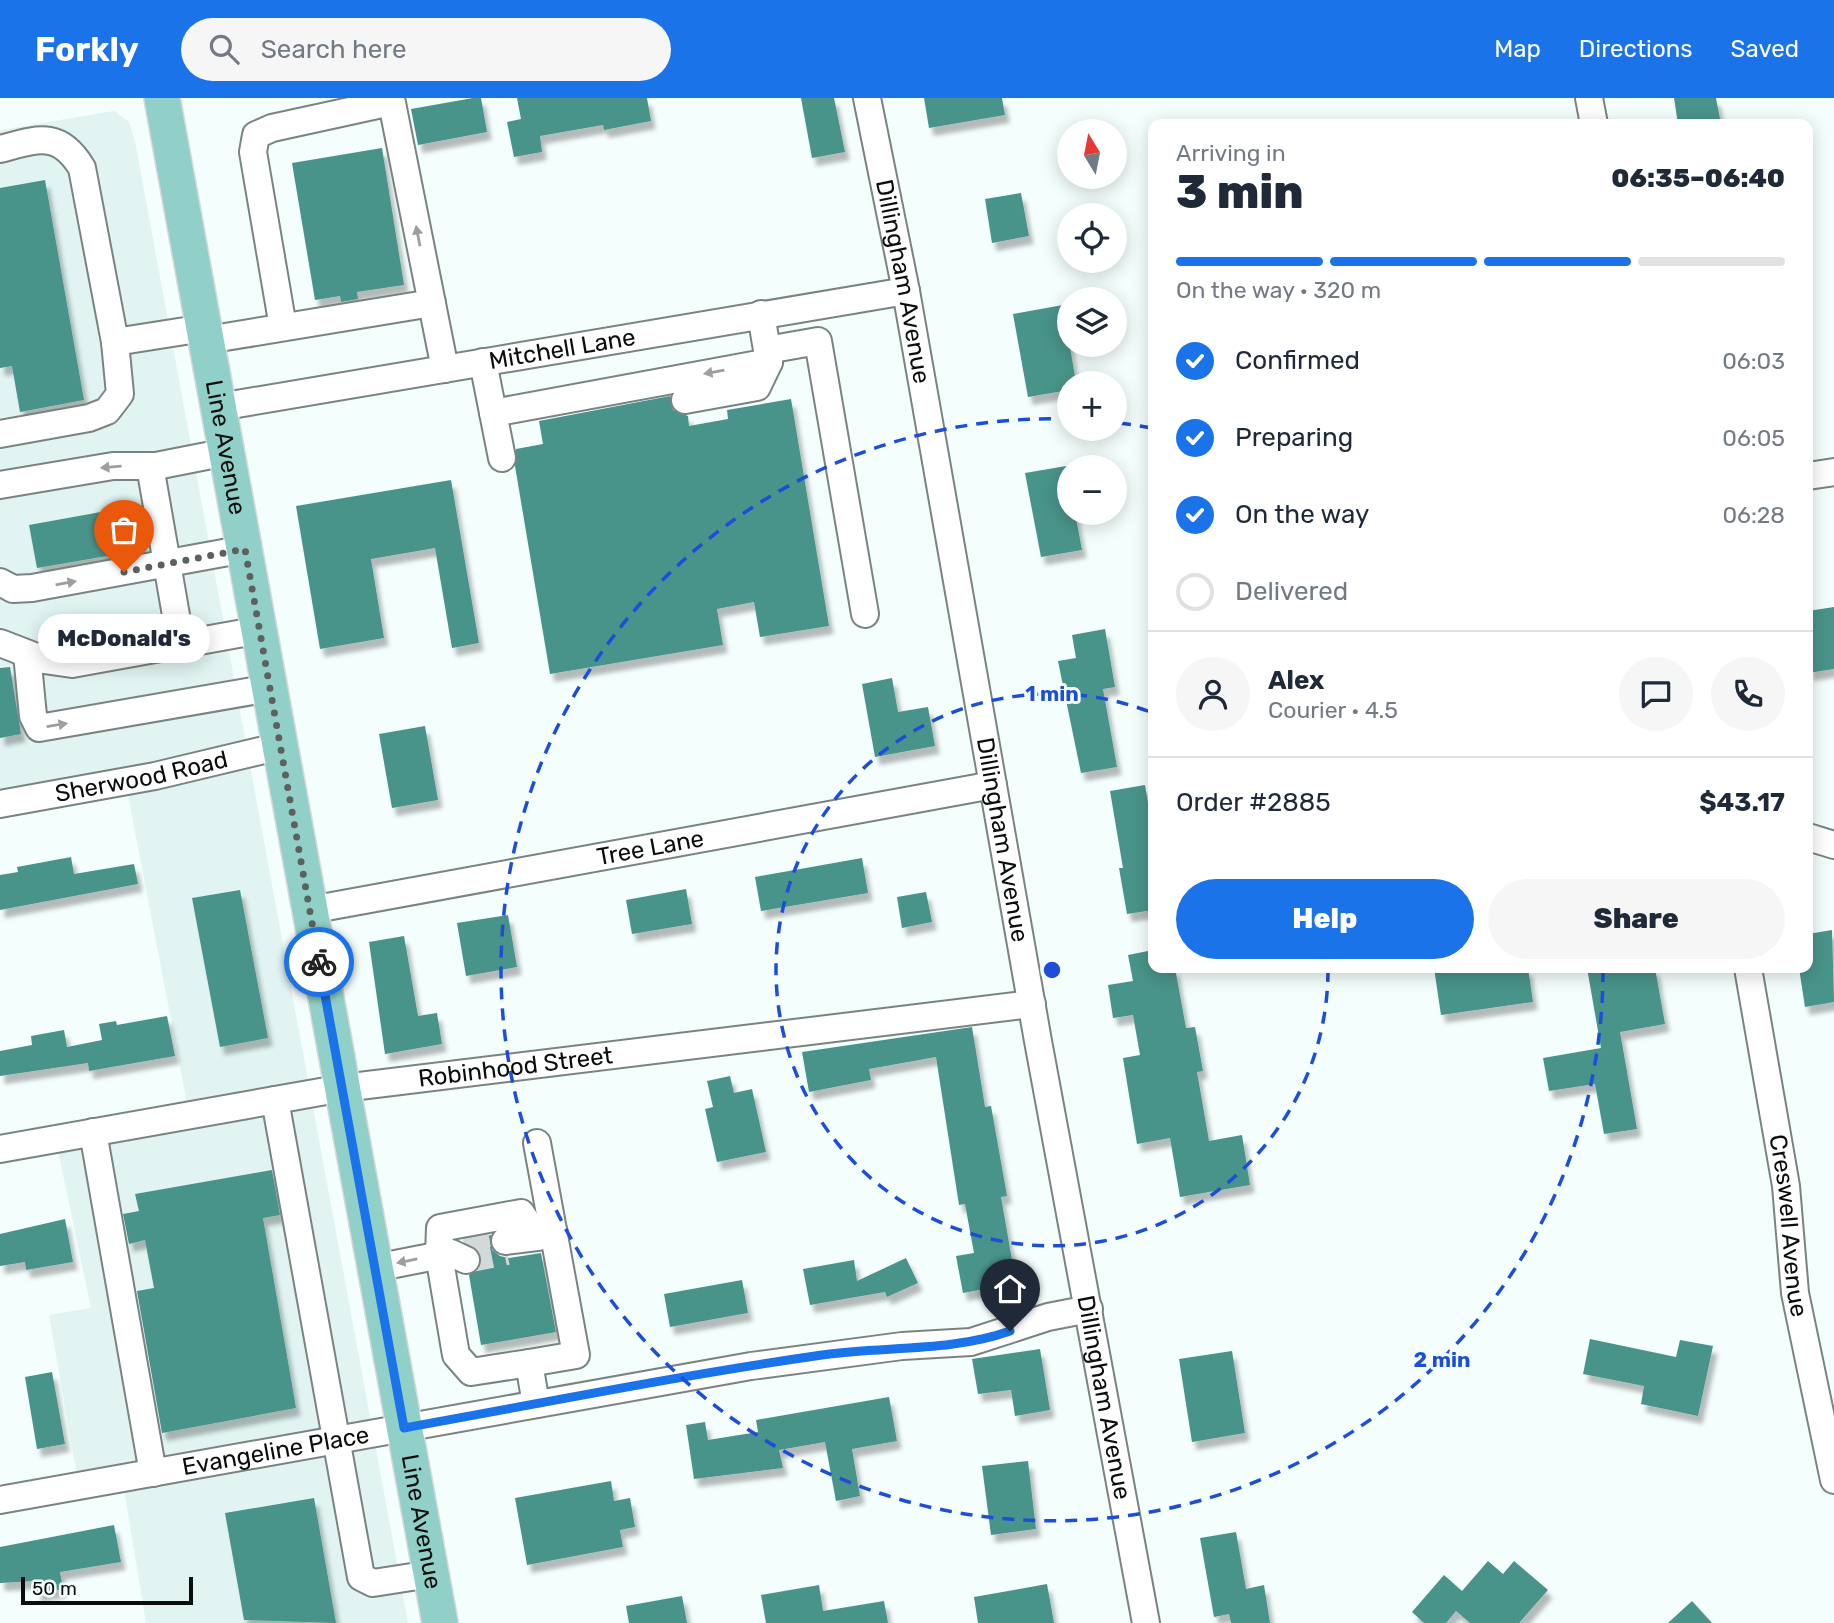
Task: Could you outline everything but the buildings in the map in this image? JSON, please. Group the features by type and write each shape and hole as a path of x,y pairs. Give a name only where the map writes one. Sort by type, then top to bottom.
{"main road":[{"name":"Line Avenue","path":"162,98 440,1623"}],"street":[{"name":"Dillingham Avenue","path":"867,98 906,291 1032,1004 1146,1623"},
{"path":"1589,98 1593,119"},
{"path":"283,327 253,152 256,135 272,128 391,100 445,369"},
{"path":"0,149 53,140 71,149 82,169 116,342 120,394 107,411 89,418 0,434"},
{"name":"Mitchell Lane","path":"219,407 906,291"},
{"path":"116,342 283,327 432,303"},
{"path":"812,306 865,614"},
{"path":"493,413 668,392 757,387 768,356 761,314"},
{"path":"668,392 818,341"},
{"path":"483,362 502,458"},
{"path":"0,485 113,466 150,466 227,452"},
{"path":"150,466 181,645"},
{"path":"1813,475 1834,471"},
{"path":"0,582 13,589 32,589 245,549"},
{"path":"14,649 72,664 260,630"},
{"path":"14,649 33,716 39,727 270,688"},
{"name":"Sherwood Road","path":"0,804 155,776 281,746"},
{"name":"Tree Lane","path":"310,910 993,785"},
{"path":"1813,839 1834,845"},
{"name":"Creswell Avenue","path":"1749,973 1786,1186 1795,1293 1809,1372 1834,1480"},
{"name":"Robinhood Street","path":"0,1149 343,1088 1032,1004"},
{"path":"275,1100 361,1577 373,1583 431,1574"},
{"path":"93,1132 153,1473"},
{"path":"522,1239 537,1143"},
{"path":"521,1213 522,1239 576,1355 471,1372 456,1355 457,1251 440,1228 521,1213"},
{"path":"375,1268 457,1251"},
{"name":"Evangeline Place","path":"0,1500 824,1354 971,1342 991,1338 1048,1317 1089,1308"},
{"path":"529,1363 536,1405"}],"shaded area":[{"path":"114,111 129,122 135,141 408,1623 146,1623 124,1490 81,1498 49,1315 91,1308 53,1127 187,1103 123,769 0,792 0,130"}],"tunnel":[{"path":"463,1239 504,1231"},
{"path":"466,1260 507,1252"}],"way so far":[{"path":"124,572 245,549 319,962"}],"place":[{"name":"McDonald's","path":"124,572"}],"route":[{"path":"319,962 404,1428 824,1354 971,1342 1010,1331"}]}
